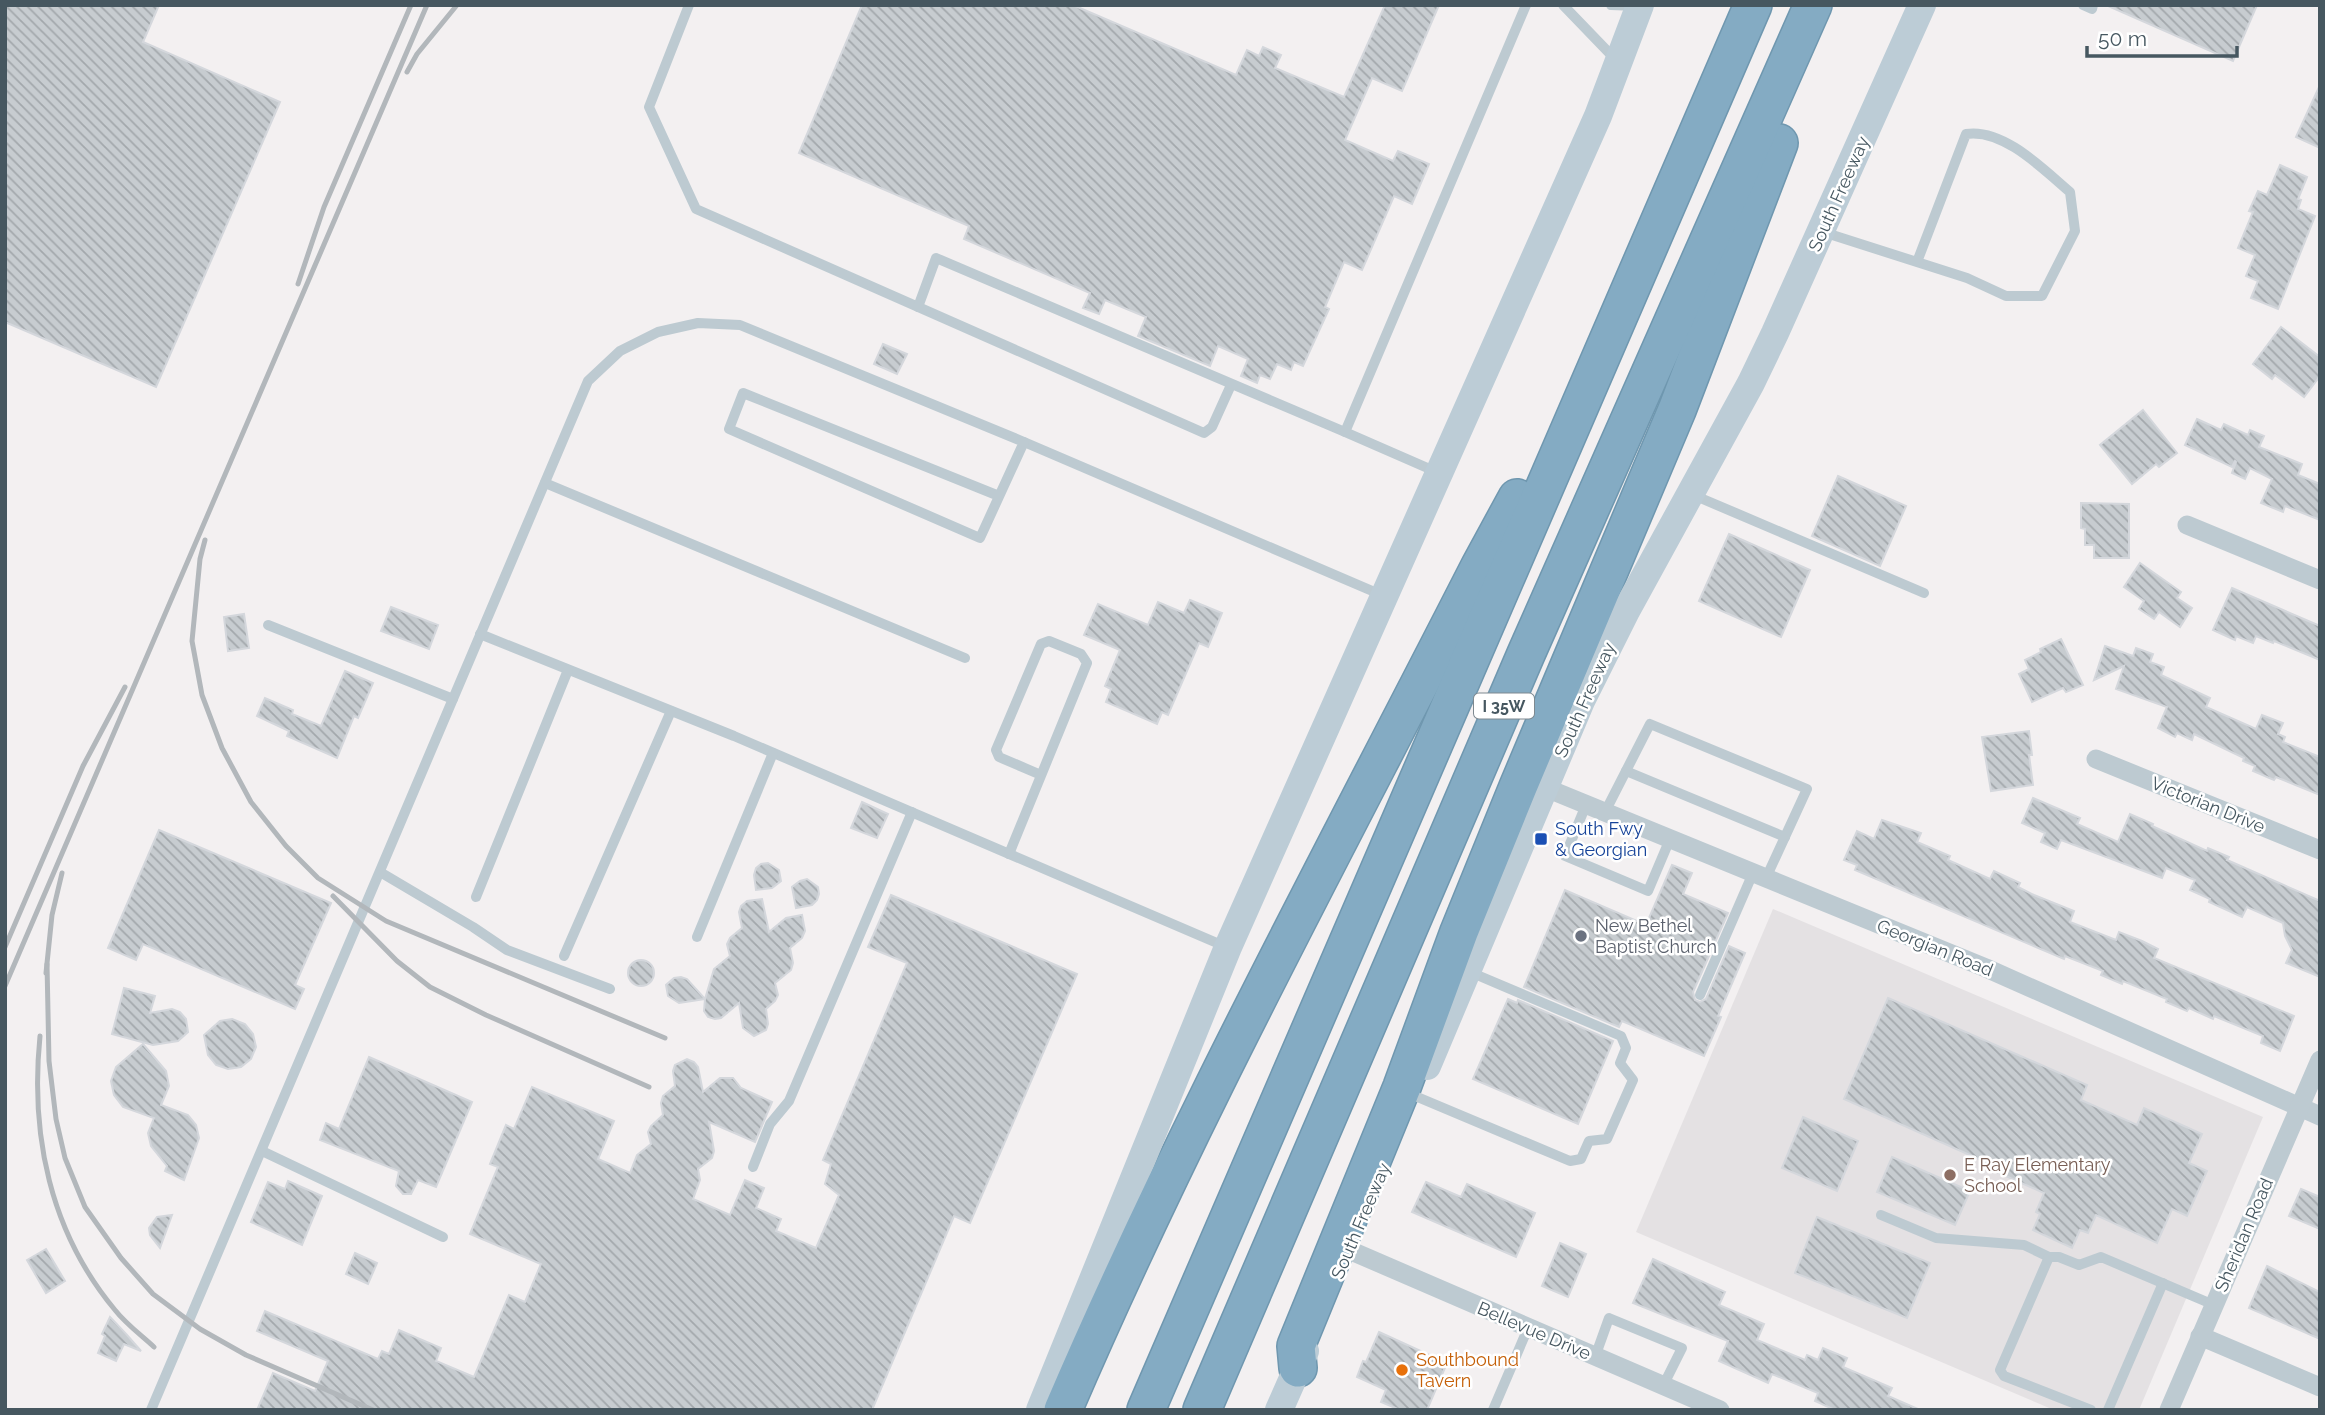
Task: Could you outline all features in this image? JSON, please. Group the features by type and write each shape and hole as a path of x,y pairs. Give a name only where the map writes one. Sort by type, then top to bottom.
{"highway":[{"name":"I 35W","path":"1146,1410 1753,5"},
{"name":"I 35W","path":"1202,1410 1526,654 1813,5"},
{"path":"1298,1367 1296,1346 1402,1087 1459,932 1677,410 1783,133 1837,5"},
{"path":"1063,1410 1099,1325 1203,1108 1480,566 1513,505 1590,382"}],"main road":[{"name":"South Freeway","path":"1279,1410 1581,701 1626,611 1751,383 1822,232 1922,5"},
{"path":"1040,1410 1228,947 1598,116 1640,6"}],"street":[{"path":"2187,525 2320,580"},
{"name":"Victorian Drive","path":"2096,759 2320,850"},
{"name":"Georgian Road","path":"1546,788 1986,968 2320,1116"},
{"name":"Sheridan Road","path":"2169,1410 2320,1060"},
{"name":"Bellevue Drive","path":"1349,1250 1720,1410"},
{"path":"2200,1336 2320,1387"}],"lane":[{"path":"689,5 649,107 696,209 1204,433 1212,427 1231,384"},
{"path":"1345,432 1526,5"},
{"path":"1563,5 1619,62"},
{"path":"1611,5 1640,6"},
{"path":"2083,5 2092,9 2094,5"},
{"path":"1822,232 1967,278 2006,296 2042,296 2075,230 2070,192 2017,148 1979,132 1966,134 1917,262"},
{"path":"918,307 936,258 1439,473"},
{"path":"152,1410 588,381 620,351 658,332 698,323 740,325 1024,442 1384,596"},
{"path":"999,496 743,393 729,429 980,538 1024,442"},
{"path":"545,483 965,658"},
{"path":"1691,493 1924,593"},
{"path":"268,625 453,699"},
{"path":"480,634 773,753 1228,947"},
{"path":"1009,854 1087,663 1081,654 1049,641 1041,644 996,751 999,757 1041,775"},
{"path":"476,897 568,670"},
{"path":"564,956 671,711"},
{"path":"1605,812 1650,724 1807,789 1785,838 1759,876 1700,995"},
{"path":"697,937 773,753"},
{"path":"1626,771 1785,838"},
{"path":"1586,805 1565,856 1648,891 1670,839"},
{"path":"752,1167 770,1124 789,1101 912,812"},
{"path":"380,872 507,950 610,989"},
{"path":"1415,1096 1570,1161 1581,1159 1590,1141 1607,1139 1633,1080 1620,1063 1626,1048 1621,1036 1468,971"},
{"path":"262,1151 443,1237"},
{"path":"1881,1215 1936,1238 2024,1245 2049,1257 2059,1257 2079,1265 2101,1257 2214,1305"},
{"path":"2049,1257 2000,1370 2004,1376 2091,1410"},
{"path":"2108,1410 2163,1283"},
{"path":"1595,1357 1609,1318 1682,1348 1663,1386"},
{"path":"1493,1410 1528,1328"}],"shaded area":[{"name":"E Ray Elementary School","path":"1773,909 2263,1117 2139,1410 2054,1410 1636,1232"}],"building":[{"path":"5,5 159,5 143,42 280,102 156,387 5,322"},
{"path":"862,5 1073,5 1236,75 1247,50 1259,56 1263,47 1281,55 1275,68 1344,97 1385,5 1439,5 1402,91 1372,78 1345,140 1393,161 1398,151 1429,164 1412,204 1394,196 1362,270 1344,262 1325,307 1329,309 1303,366 1294,362 1291,370 1277,364 1270,379 1260,375 1257,383 1241,376 1248,359 1218,346 1210,366 1138,336 1146,317 1105,300 1099,314 1083,308 1090,293 964,239 969,226 799,153"},
{"path":"2106,5 2257,5 2233,61"},
{"path":"2320,85 2320,148 2296,137"},
{"path":"2280,165 2307,177 2298,199 2301,200 2298,209 2315,216 2278,309 2251,298 2258,281 2246,276 2255,255 2238,248 2253,212 2249,211 2258,191 2267,195"},
{"path":"2281,327 2320,357 2320,376 2304,397 2275,375 2272,379 2253,364"},
{"path":"883,344 907,354 897,374 874,364"},
{"path":"2143,410 2177,453 2159,467 2156,464 2132,484 2100,445"},
{"path":"2197,419 2221,430 2224,424 2248,435 2250,430 2264,436 2259,447 2302,464 2298,475 2320,484 2320,520 2285,506 2283,512 2261,503 2272,479 2250,468 2245,479 2232,473 2235,461 2232,467 2185,445"},
{"path":"1838,476 1906,506 1880,566 1812,536"},
{"path":"2081,503 2129,504 2129,558 2094,558 2094,545 2085,545 2085,529 2081,528"},
{"path":"1729,534 1810,570 1781,637 1699,601"},
{"path":"2140,563 2181,592 2177,598 2192,608 2180,627 2159,612 2154,619 2139,609 2144,601 2124,587"},
{"path":"2232,588 2320,626 2320,660 2274,641 2273,643 2256,636 2253,643 2236,636 2235,640 2213,630"},
{"path":"1190,600 1222,613 1208,647 1199,643 1168,715 1162,712 1157,724 1106,702 1111,689 1105,686 1120,650 1084,635 1098,604 1148,625 1158,602 1184,613"},
{"path":"391,607 438,625 429,649 381,631"},
{"path":"244,614 249,648 228,651 224,617"},
{"path":"2061,639 2083,685 2066,692 2063,688 2032,702 2019,674 2029,669 2025,660"},
{"path":"2105,646 2133,656 2136,648 2153,654 2150,662 2164,667 2161,675 2210,698 2206,707 2256,729 2262,715 2283,723 2278,734 2285,737 2283,742 2320,757 2320,795 2276,777 2274,780 2253,771 2255,766 2243,761 2244,758 2194,734 2192,740 2177,733 2175,737 2158,728 2167,707 2116,689 2124,666 2094,680"},
{"path":"345,671 373,683 358,718 354,716 337,758 287,736 289,731 257,716 265,698 293,710 292,714 321,726"},
{"path":"2029,731 2033,785 1991,791 1982,737"},
{"path":"2033,798 2080,818 2077,824 2118,842 2130,814 2207,851 2208,848 2229,857 2227,860 2320,901 2320,977 2286,963 2292,950 2285,936 2283,923 2247,907 2242,917 2209,902 2210,899 2190,890 2195,880 2166,868 2162,878 2061,840 2057,849 2041,842 2045,833 2022,823"},
{"path":"862,802 888,814 877,838 851,828"},
{"path":"1882,820 1921,833 1917,842 1950,856 1948,860 1990,879 1994,871 2020,883 2018,887 2034,895 2074,911 2070,922 2116,940 2119,932 2142,941 2158,949 2154,958 2294,1016 2280,1051 2261,1043 2263,1036 2214,1016 2213,1019 2189,1008 2187,1011 2166,1002 2167,999 2101,975 2103,971 2065,956 2064,959 1855,870 1857,865 1844,860 1857,831 1874,839"},
{"path":"159,830 331,903 295,985 304,989 295,1009 143,944 136,960 108,948"},
{"path":"768,863 779,870 781,881 772,888 756,890 756,868"},
{"path":"1672,865 1692,873 1683,894 1728,913 1693,992 1695,1000 1700,1002 1706,999 1729,946 1745,953 1704,1056 1622,1021 1619,1027 1524,987 1565,890 1646,925"},
{"path":"807,879 818,887 817,900 812,905 796,908 792,887"},
{"path":"891,895 1077,974 970,1223 954,1216 872,1410 257,1410 273,1373 315,1391 328,1361 257,1331 265,1311 378,1359 382,1351 389,1354 399,1330 441,1348 436,1361 474,1377 509,1295 525,1302 541,1264 470,1234 498,1167 490,1164 506,1125 514,1129 532,1087 614,1121 598,1159 630,1173 637,1155 651,1144 648,1132 663,1115 663,1096 675,1086 675,1065 687,1059 694,1062 698,1067 703,1092 720,1078 733,1078 741,1088 772,1102 755,1142 709,1122 714,1151 712,1158 698,1169 700,1180 693,1199 730,1215 745,1180 764,1188 756,1208 781,1219 776,1231 816,1248 839,1195 825,1184 831,1164 823,1160 907,963 868,947"},
{"path":"762,899 769,932 786,918 802,915 805,931 802,938 790,948 793,963 791,970 775,983 778,995 766,1009 766,1030 754,1036 743,1028 739,1003 721,1018 708,1017 704,1011 714,969 730,956 727,944 730,938 742,928 739,912 741,906 747,901"},
{"path":"641,960 650,964 654,973 650,982 641,986 632,982 628,973 632,964"},
{"path":"674,978 687,979 705,999 679,1003 668,996 666,985"},
{"path":"124,988 155,996 150,1013 172,1009 180,1012 186,1019 188,1032 178,1041 153,1045 112,1034"},
{"path":"1888,998 2087,1085 2081,1100 2137,1125 2144,1108 2202,1134 2189,1163 2207,1171 2187,1216 2172,1209 2157,1243 2096,1215 2088,1233 2080,1230 2072,1248 2033,1230 2040,1214 2036,1212 2044,1193 1988,1168 1990,1164 1844,1099"},
{"path":"1508,999 1517,1003 1518,1000 1613,1041 1578,1124 1473,1079"},
{"path":"232,1019 245,1024 253,1034 256,1047 251,1059 241,1067 228,1069 216,1065 208,1055 204,1035 220,1021"},
{"path":"143,1044 166,1071 169,1086 161,1105 188,1115 196,1125 199,1138 184,1180 165,1171 167,1166 151,1146 148,1133 154,1118 123,1107 114,1095 111,1081 116,1067"},
{"path":"369,1057 472,1102 436,1187 418,1180 411,1194 403,1194 396,1186 399,1171 320,1140 326,1123 339,1129"},
{"path":"1803,1117 1858,1141 1837,1191 1782,1168"},
{"path":"1892,1157 1970,1191 1955,1225 1877,1192"},
{"path":"288,1181 322,1196 302,1245 251,1222 268,1182 285,1189"},
{"path":"1426,1182 1461,1197 1467,1184 1535,1213 1516,1257 1412,1212"},
{"path":"2301,1189 2320,1197 2320,1229 2289,1216"},
{"path":"172,1215 160,1248 150,1235 149,1228 157,1217"},
{"path":"1817,1217 1930,1263 1907,1318 1795,1273"},
{"path":"1560,1243 1586,1254 1568,1297 1542,1286"},
{"path":"46,1249 65,1281 46,1293 27,1260"},
{"path":"355,1253 377,1263 368,1284 346,1274"},
{"path":"1653,1259 1725,1292 1719,1305 1764,1324 1757,1340 1805,1360 1807,1355 1818,1360 1823,1348 1847,1358 1843,1367 1892,1388 1888,1396 1920,1410 1835,1410 1815,1401 1818,1393 1772,1374 1768,1383 1719,1361 1728,1341 1633,1303"},
{"path":"2267,1266 2320,1292 2320,1339 2249,1308"},
{"path":"110,1317 141,1351 124,1344 116,1361 98,1353 105,1336 102,1334"},
{"name":"Southbound Tavern","path":"1379,1332 1447,1363 1427,1410 1400,1410 1381,1402 1386,1390 1357,1377"}],"railway":[{"path":"298,284 324,207 411,5"},
{"path":"5,986 427,5"},
{"path":"407,72 417,54 457,5"},
{"path":"205,540 200,559 192,641 202,695 222,748 251,802 286,846 318,878 386,921 665,1038"},
{"path":"5,947 83,766 125,687"},
{"path":"46,973 52,915 62,873"},
{"path":"333,896 397,961 430,987 486,1015 649,1087"},
{"path":"47,964 49,1061 56,1119 65,1158 85,1207 121,1258 153,1294 200,1329 246,1355 373,1410"},
{"path":"40,1036 38,1110 42,1146 60,1215 74,1248 93,1280 119,1315 154,1347"}],"place":[{"name":"South Fwy & Georgian","path":"1541,839"},
{"name":"New Bethel Baptist Church","path":"1581,936"},
{"name":"E Ray Elementary School","path":"1950,1175"},
{"name":"Southbound Tavern","path":"1402,1370"}]}
